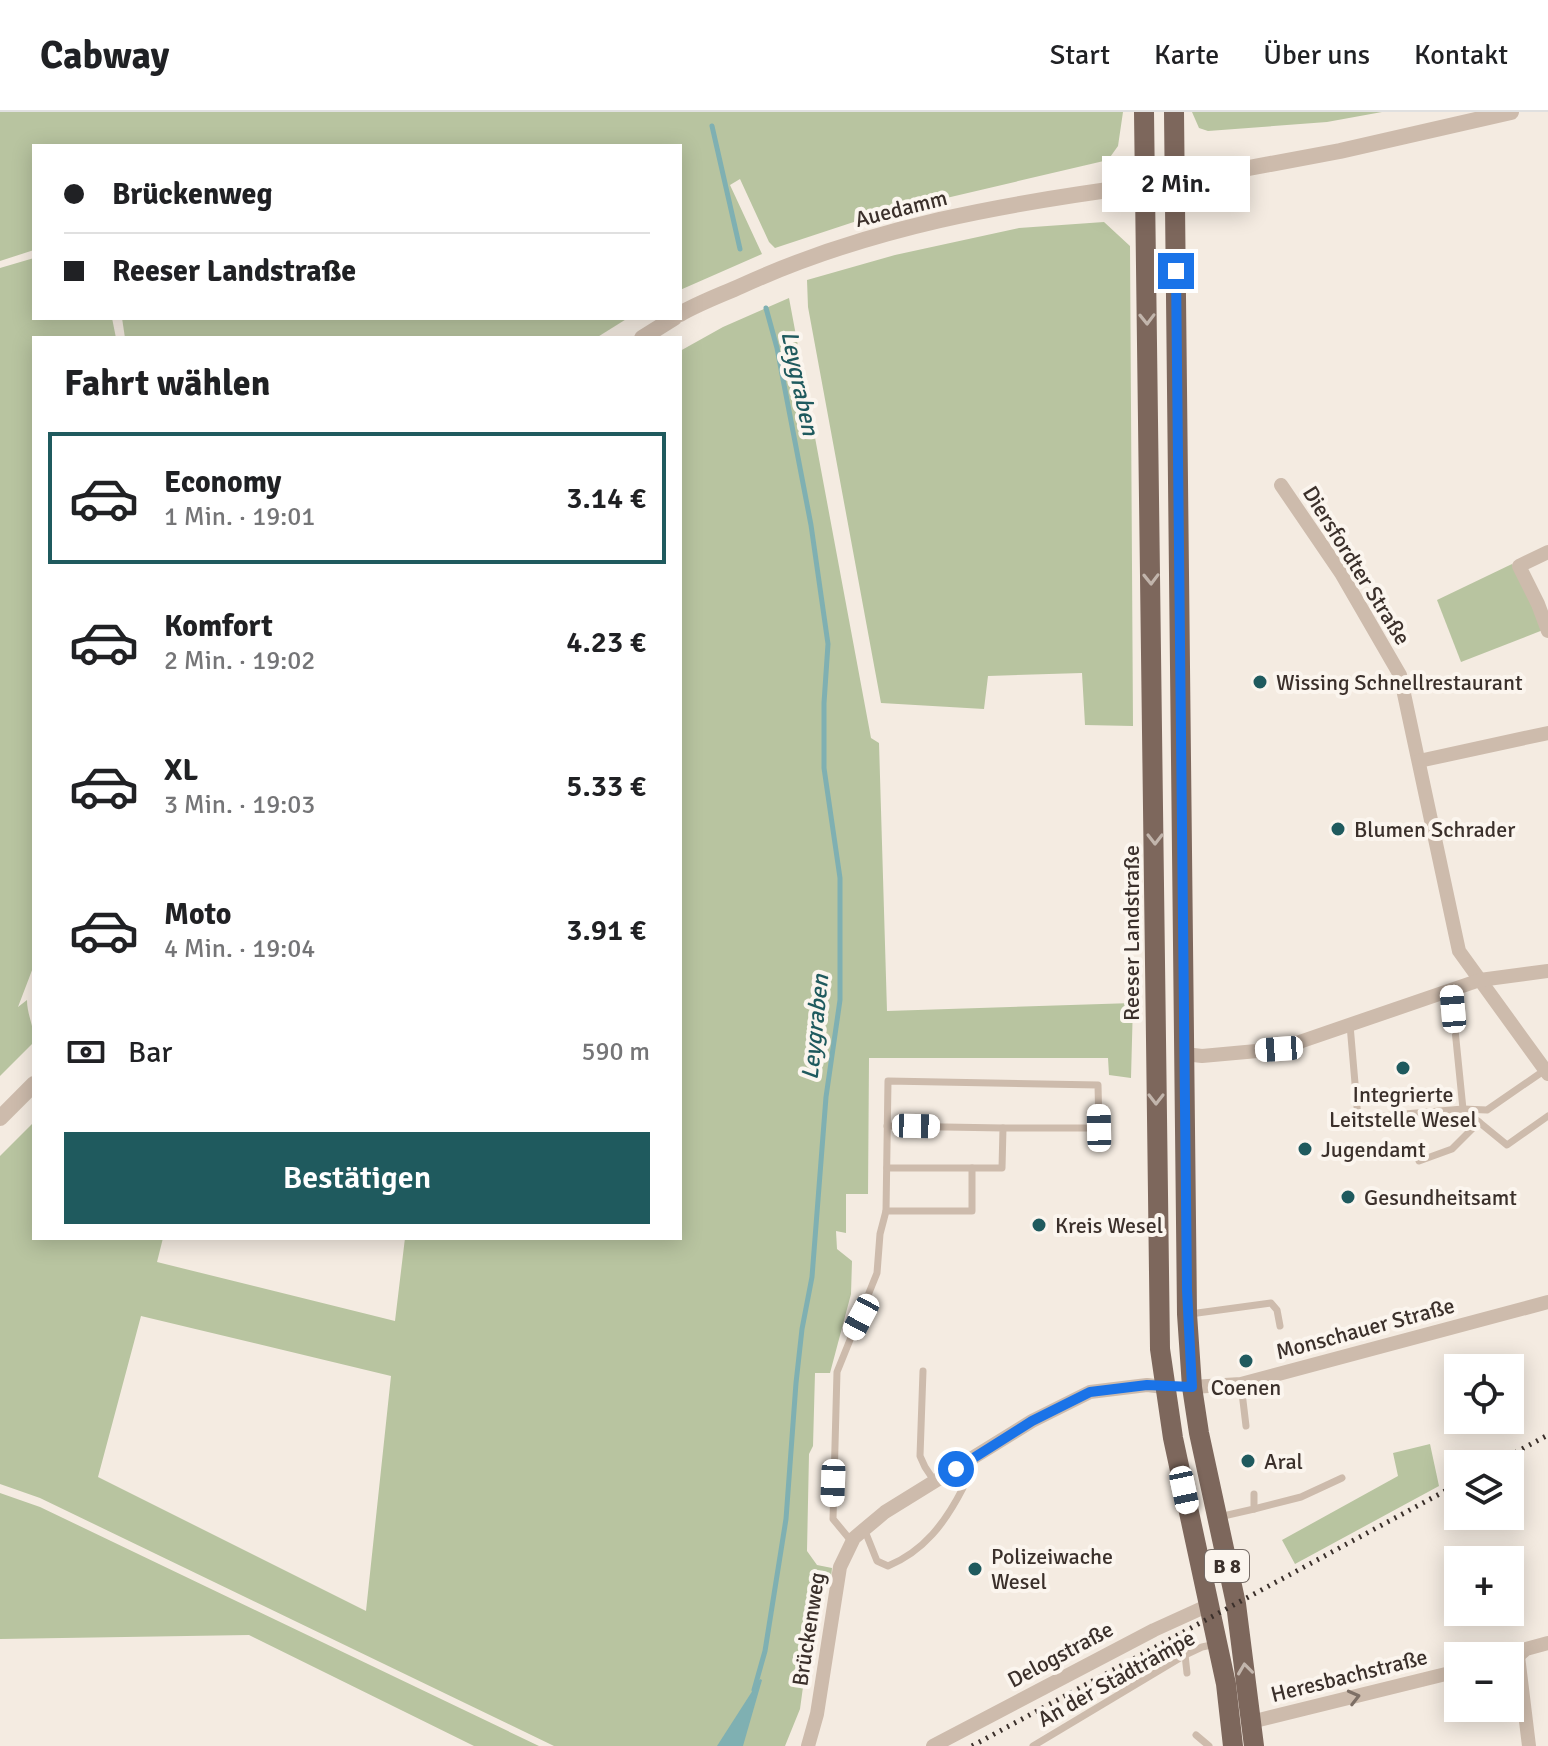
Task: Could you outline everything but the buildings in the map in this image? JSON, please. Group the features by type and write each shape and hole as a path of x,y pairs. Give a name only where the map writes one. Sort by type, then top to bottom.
{"main road":[{"name":"Reeser Landstraße","path":"1144,112 1158,1279 1164,1387 1218,1644 1233,1746"},
{"name":"B 8","path":"1174,112 1187,1314 1192,1387 1233,1594 1254,1746"},
{"path":"1145,185 1174,182"},
{"path":"1164,1387 1192,1387"},
{"path":"1209,1605 1233,1594"}],"street":[{"path":"1174,182 1340,151 1511,112"},
{"name":"Auedamm","path":"682,313 785,265 877,235 1039,199 1145,185"},
{"path":"645,336 671,320"},
{"name":"Diersfordter Straße","path":"1281,485 1341,573 1400,675 1459,951 1547,1072"},
{"path":"1548,552 1519,566 1548,631"},
{"path":"1419,761 1548,733"},
{"path":"1185,1054 1202,1056 1279,1049 1480,980 1548,971"},
{"path":"0,1118 32,1086"},
{"name":"Monschauer Straße","path":"1192,1387 1241,1384 1548,1302"},
{"name":"Brückenweg","path":"808,1746 817,1714 840,1567 852,1542 864,1529 885,1512 1032,1421 1090,1392 1147,1385 1164,1387"},
{"name":"Delogstraße","path":"933,1746 1154,1630 1209,1605"},
{"path":"1524,1650 1548,1643"},
{"name":"Heresbachstraße","path":"1251,1722 1444,1674"},
{"path":"1524,1716 1529,1746"}],"lane":[{"path":"1451,990 1463,1109 1507,1145 1548,1116"},
{"path":"1350,1025 1358,1118 1463,1109 1487,1110 1547,1072"},
{"path":"852,1542 833,1519 836,1375 877,1273 880,1234 886,1211 887,1168 887,1126 888,1081 1098,1085 1099,1128 887,1126"},
{"path":"1419,1161 1452,1149 1479,1122"},
{"path":"887,1168 1002,1168 1003,1128"},
{"path":"886,1211 972,1211 972,1168"},
{"path":"1187,1314 1271,1303 1277,1310 1280,1326"},
{"path":"923,1371 920,1456 935,1482"},
{"path":"1241,1384 1246,1426"},
{"path":"864,1529 877,1561 888,1566 910,1557 935,1532 963,1488 956,1469"},
{"path":"1217,1518 1301,1497 1342,1478"},
{"path":"1254,1494 1254,1509"},
{"name":"An der Stadtrampe","path":"1033,1746 1185,1655 1218,1644"},
{"path":"1185,1655 1187,1673"},
{"path":"1196,1735 1209,1746"}],"green space":[{"path":"0,112 1123,112 1118,146 1108,160 878,214 775,248 769,242 740,179 730,185 762,254 682,289 682,144 32,144 32,251 0,261"},
{"path":"1192,112 1382,112 1327,122 1208,131 1199,128"},
{"path":"1104,222 1130,246 1133,726 1085,725 1082,673 988,676 984,709 881,703 808,307 807,280 895,255 1019,228"},
{"path":"32,259 32,320 112,320 116,336 32,336 32,970 18,1007 27,1000 32,1044 0,1076 0,268"},
{"path":"789,298 871,738 879,743 887,1011 1133,1003 1131,1078 1109,1075 1108,1058 869,1058 868,1194 846,1194 846,1233 836,1231 837,1249 852,1261 851,1294 830,1373 815,1373 813,1446 809,1454 807,1551 817,1565 832,1568 831,1578 817,1584 800,1709 785,1746 554,1746 40,1498 0,1484 0,1156 32,1124 32,1240 162,1240 157,1262 395,1321 405,1240 682,1240 682,350 723,327","holes":["141,1316 391,1376 366,1611 98,1477"]},
{"path":"122,320 625,320 599,336 125,336"},
{"path":"1512,564 1543,630 1461,662 1437,600"},
{"path":"1430,1444 1439,1486 1295,1564 1282,1540 1398,1476 1393,1453"},
{"path":"0,1493 40,1507 539,1746 474,1746 249,1635 0,1639"}],"water":[{"path":"760,1679 743,1746 717,1746"}],"waterway":[{"name":"Leygraben","path":"712,126 740,249"},
{"name":"Leygraben","path":"754,1690 765,1651 786,1519 796,1383 812,1277 826,1097 840,1000 840,878 824,768 828,644 811,525 777,348 766,308"}],"railway":[{"path":"1520,1450 1548,1435"},
{"path":"972,1746 1444,1492"}],"place":[{"name":"Wissing Schnellrestaurant","path":"1260,682"},
{"name":"Blumen Schrader","path":"1338,829"},
{"name":"Integrierte Leitstelle Wesel","path":"1403,1068"},
{"name":"Jugendamt","path":"1305,1149"},
{"name":"Gesundheitsamt","path":"1348,1197"},
{"name":"Kreis Wesel","path":"1039,1225"},
{"name":"Coenen","path":"1246,1361"},
{"name":"Aral","path":"1248,1461"},
{"name":"Polizeiwache Wesel","path":"975,1569"}],"route":[{"path":"956,1469 1032,1421 1090,1392 1147,1385 1192,1387 1187,1314 1176,271"}]}
